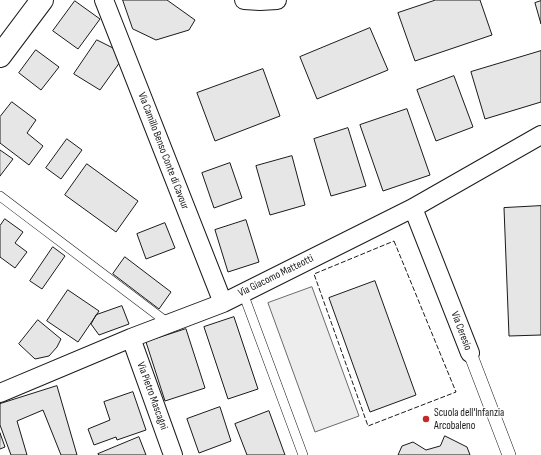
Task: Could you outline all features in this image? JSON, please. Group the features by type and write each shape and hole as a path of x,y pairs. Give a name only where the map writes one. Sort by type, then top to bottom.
{"main road":[{"path":"0,56 42,0"}],"street":[{"name":"Via Camillo Benso Conte di Cavour","path":"104,0 223,303"},
{"path":"244,0 277,0"},
{"name":"Via Giacomo Matteotti","path":"0,393 168,323 223,303 413,208 541,135"},
{"name":"Via Ceresio","path":"413,208 509,455"},
{"name":"Via Pietro Mascagni","path":"131,338 173,455"}],"lane":[{"path":"0,196 168,323"},
{"path":"243,293 303,455"}],"shaded area":[{"path":"312,287 359,416 315,432 268,303"}],"building":[{"path":"123,0 167,0 195,20 189,30 156,40 133,29"},
{"path":"436,0 480,0 492,35 415,61 398,13"},
{"path":"75,1 100,19 78,49 53,31"},
{"path":"541,1 541,24 535,3"},
{"path":"370,28 388,70 317,99 300,57"},
{"path":"97,40 113,48 120,62 100,90 74,74"},
{"path":"36,50 59,67 41,90 19,73"},
{"path":"541,51 541,102 485,119 471,72"},
{"path":"263,69 280,116 215,141 197,93"},
{"path":"454,76 473,127 436,141 417,90"},
{"path":"12,102 36,120 27,133 43,146 29,165 0,143 0,117"},
{"path":"407,109 430,175 383,191 360,125"},
{"path":"348,128 366,186 331,196 314,139"},
{"path":"67,139 82,150 61,179 46,168"},
{"path":"0,150 13,159 0,176"},
{"path":"292,156 305,205 270,215 256,166"},
{"path":"230,163 242,198 214,208 202,173"},
{"path":"87,164 138,201 116,232 65,195"},
{"path":"541,206 541,335 509,336 504,208"},
{"path":"5,219 23,232 15,243 27,252 15,268 0,257 0,226"},
{"path":"246,220 259,262 228,272 215,230"},
{"path":"165,223 175,248 146,259 137,234"},
{"path":"53,247 65,256 42,289 30,281"},
{"path":"125,257 171,292 159,309 113,274"},
{"path":"375,281 416,395 370,412 329,298"},
{"path":"68,290 99,311 78,342 47,321"},
{"path":"122,306 129,324 99,335 91,324 96,315"},
{"path":"234,317 258,389 228,399 204,327"},
{"path":"38,320 61,339 57,347 49,356 35,359 19,344"},
{"path":"186,329 205,388 165,401 146,342"},
{"path":"57,386 77,455 61,455 43,410 17,421 27,455 11,455 0,425 0,404"},
{"path":"133,392 146,430 117,440 116,437 94,445 88,429 110,420 104,402"},
{"path":"220,407 231,441 199,453 187,419"},
{"path":"269,411 285,455 247,455 235,424"},
{"path":"0,433 5,447 0,449"},
{"path":"445,436 467,447 470,455 398,455 402,446 413,442 426,450 440,446"},
{"path":"139,437 146,455 98,454"}],"fence":[{"path":"394,241 456,392 368,426 314,274 394,241"}],"place":[{"name":"Scuola dell'Infanzia Arcobaleno","path":"426,419"}]}
